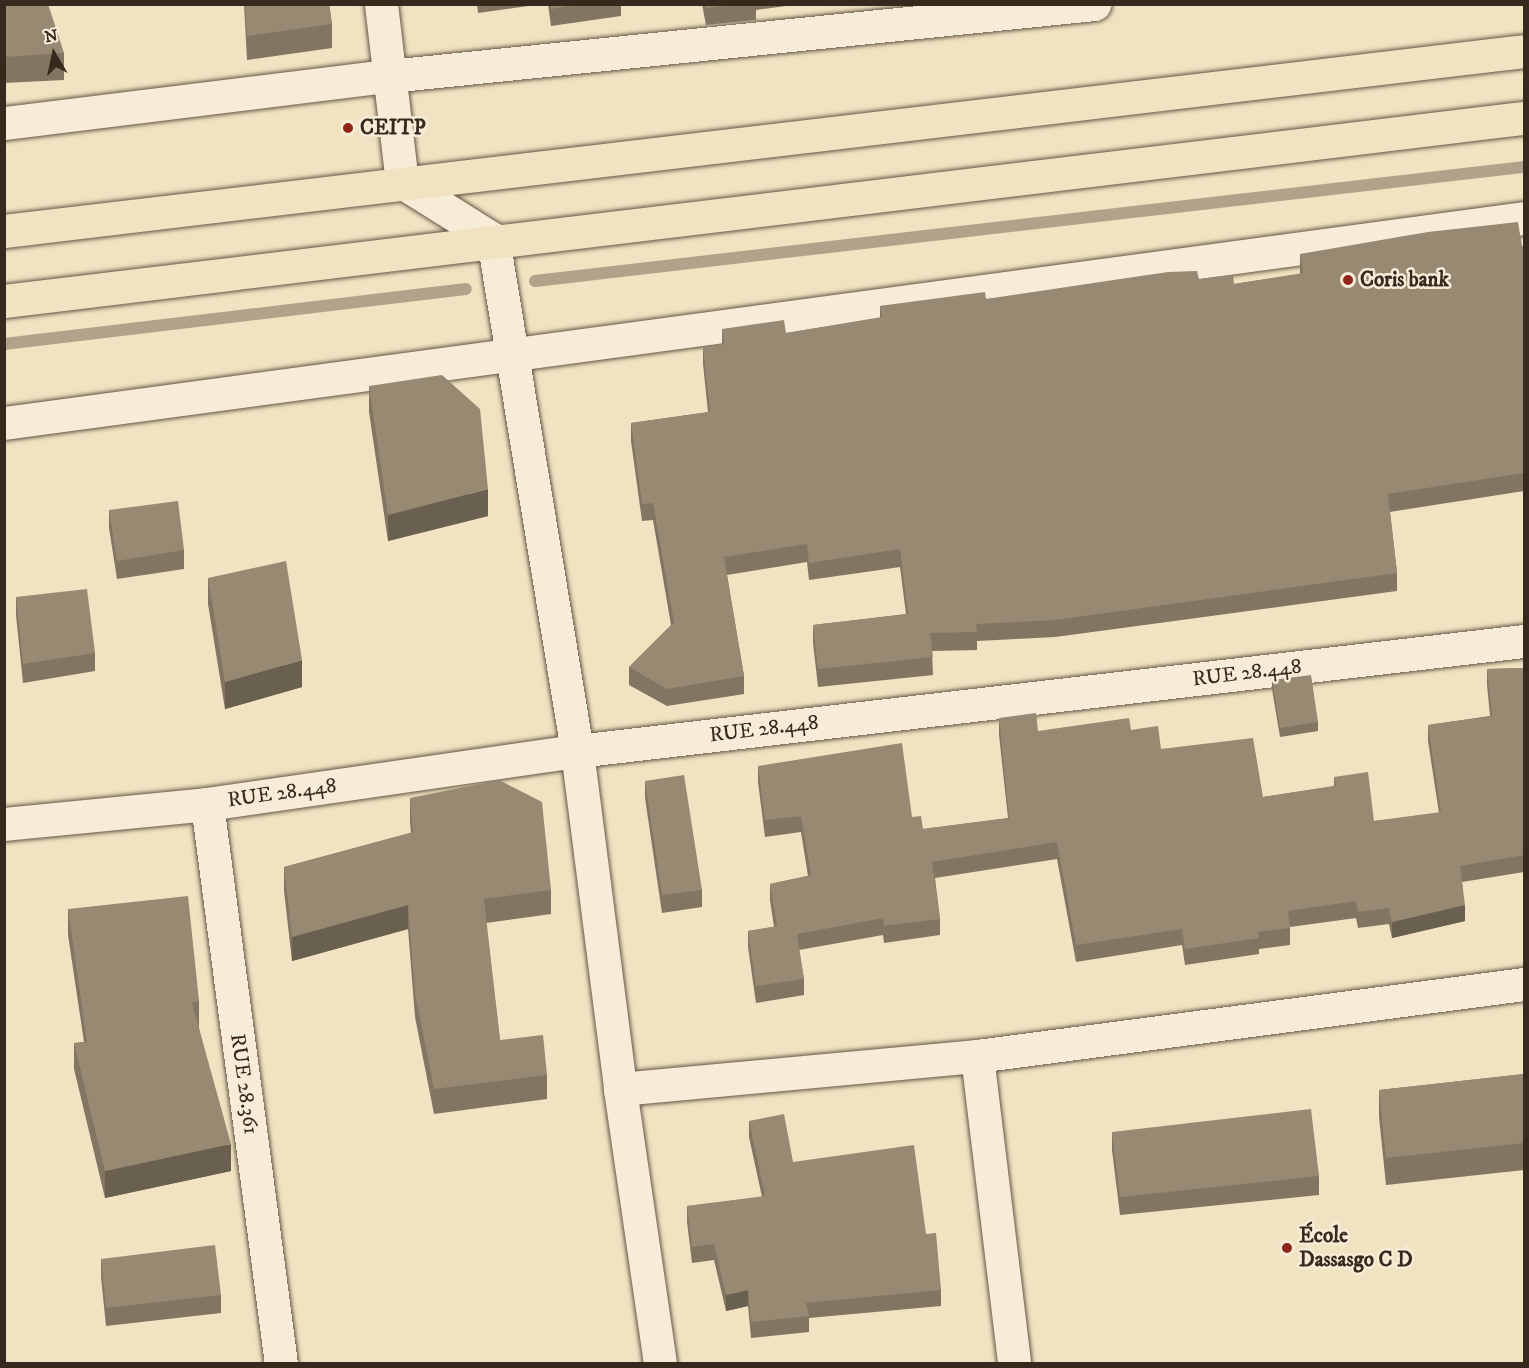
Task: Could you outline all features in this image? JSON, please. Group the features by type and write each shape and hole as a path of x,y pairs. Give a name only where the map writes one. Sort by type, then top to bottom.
{"main road":[{"path":"4,231 402,182 1524,51"},
{"path":"4,301 494,239 1524,118"}],"street":[{"path":"381,4 402,182 494,239 577,751 620,1089 660,1364"},
{"path":"4,123 389,76 1094,4"},
{"path":"4,423 1524,218"},
{"name":"RUE 28.448","path":"4,824 207,804 577,751 1524,641"},
{"name":"RUE 28.361","path":"207,804 281,1364"},
{"path":"620,1089 977,1056 1524,984"},
{"path":"977,1056 1014,1364"}],"building":[{"path":"4,4 48,4 64,53 4,57"},
{"path":"245,4 329,4 332,24 247,36"},
{"path":"550,4 583,4 551,9"},
{"path":"705,4 738,4 706,8"},
{"path":"1518,222 1522,246 1524,246 1524,473 1388,494 1397,573 1055,620 976,624 977,632 930,633 933,657 818,669 813,625 908,614 900,549 809,563 807,544 724,557 744,676 667,689 629,667 674,623 653,503 642,504 631,423 710,412 703,347 724,344 722,329 784,320 786,333 882,317 880,306 985,292 986,299 1168,272 1197,271 1199,279 1233,275 1234,284 1303,273 1300,254 1428,232"},
{"path":"442,375 480,409 488,489 388,515 369,386"},
{"path":"178,501 184,550 117,561 109,510"},
{"path":"286,561 302,660 225,682 208,578"},
{"path":"87,589 95,653 23,664 16,597"},
{"path":"1524,668 1524,855 1460,866 1465,905 1392,922 1389,908 1358,912 1356,901 1288,911 1290,928 1258,932 1259,938 1185,949 1182,929 1076,945 1057,842 932,862 940,919 884,926 883,918 797,934 804,979 756,986 748,931 777,926 770,884 811,875 801,816 765,820 758,766 902,743 912,817 921,816 923,829 1009,818 999,718 1036,713 1038,731 1129,718 1131,730 1158,726 1161,749 1253,738 1263,797 1336,786 1334,777 1368,772 1374,821 1441,812 1428,725 1492,716 1487,669"},
{"path":"1311,675 1318,722 1280,728 1272,680"},
{"path":"684,775 702,890 662,895 645,781"},
{"path":"499,780 542,802 551,890 484,899 500,1040 543,1035 547,1075 434,1089 415,993 408,905 292,937 284,867 413,832 410,798"},
{"path":"188,896 199,1001 192,1003 231,1144 105,1171 74,1043 87,1042 68,909"},
{"path":"1524,1074 1524,1143 1386,1158 1379,1090"},
{"path":"1311,1109 1319,1176 1120,1197 1112,1132"},
{"path":"784,1114 793,1162 914,1145 926,1234 936,1233 941,1290 806,1303 809,1316 751,1322 748,1290 726,1295 714,1244 692,1247 687,1206 765,1196 749,1121"},
{"path":"215,1245 221,1295 106,1308 101,1259"}],"waterway":[{"path":"535,281 1524,167"},
{"path":"4,344 466,289"}],"place":[{"name":"CEITP","path":"348,128"},
{"name":"Coris bank","path":"1348,280"},
{"name":"École Dassasgo C D","path":"1287,1248"}]}
